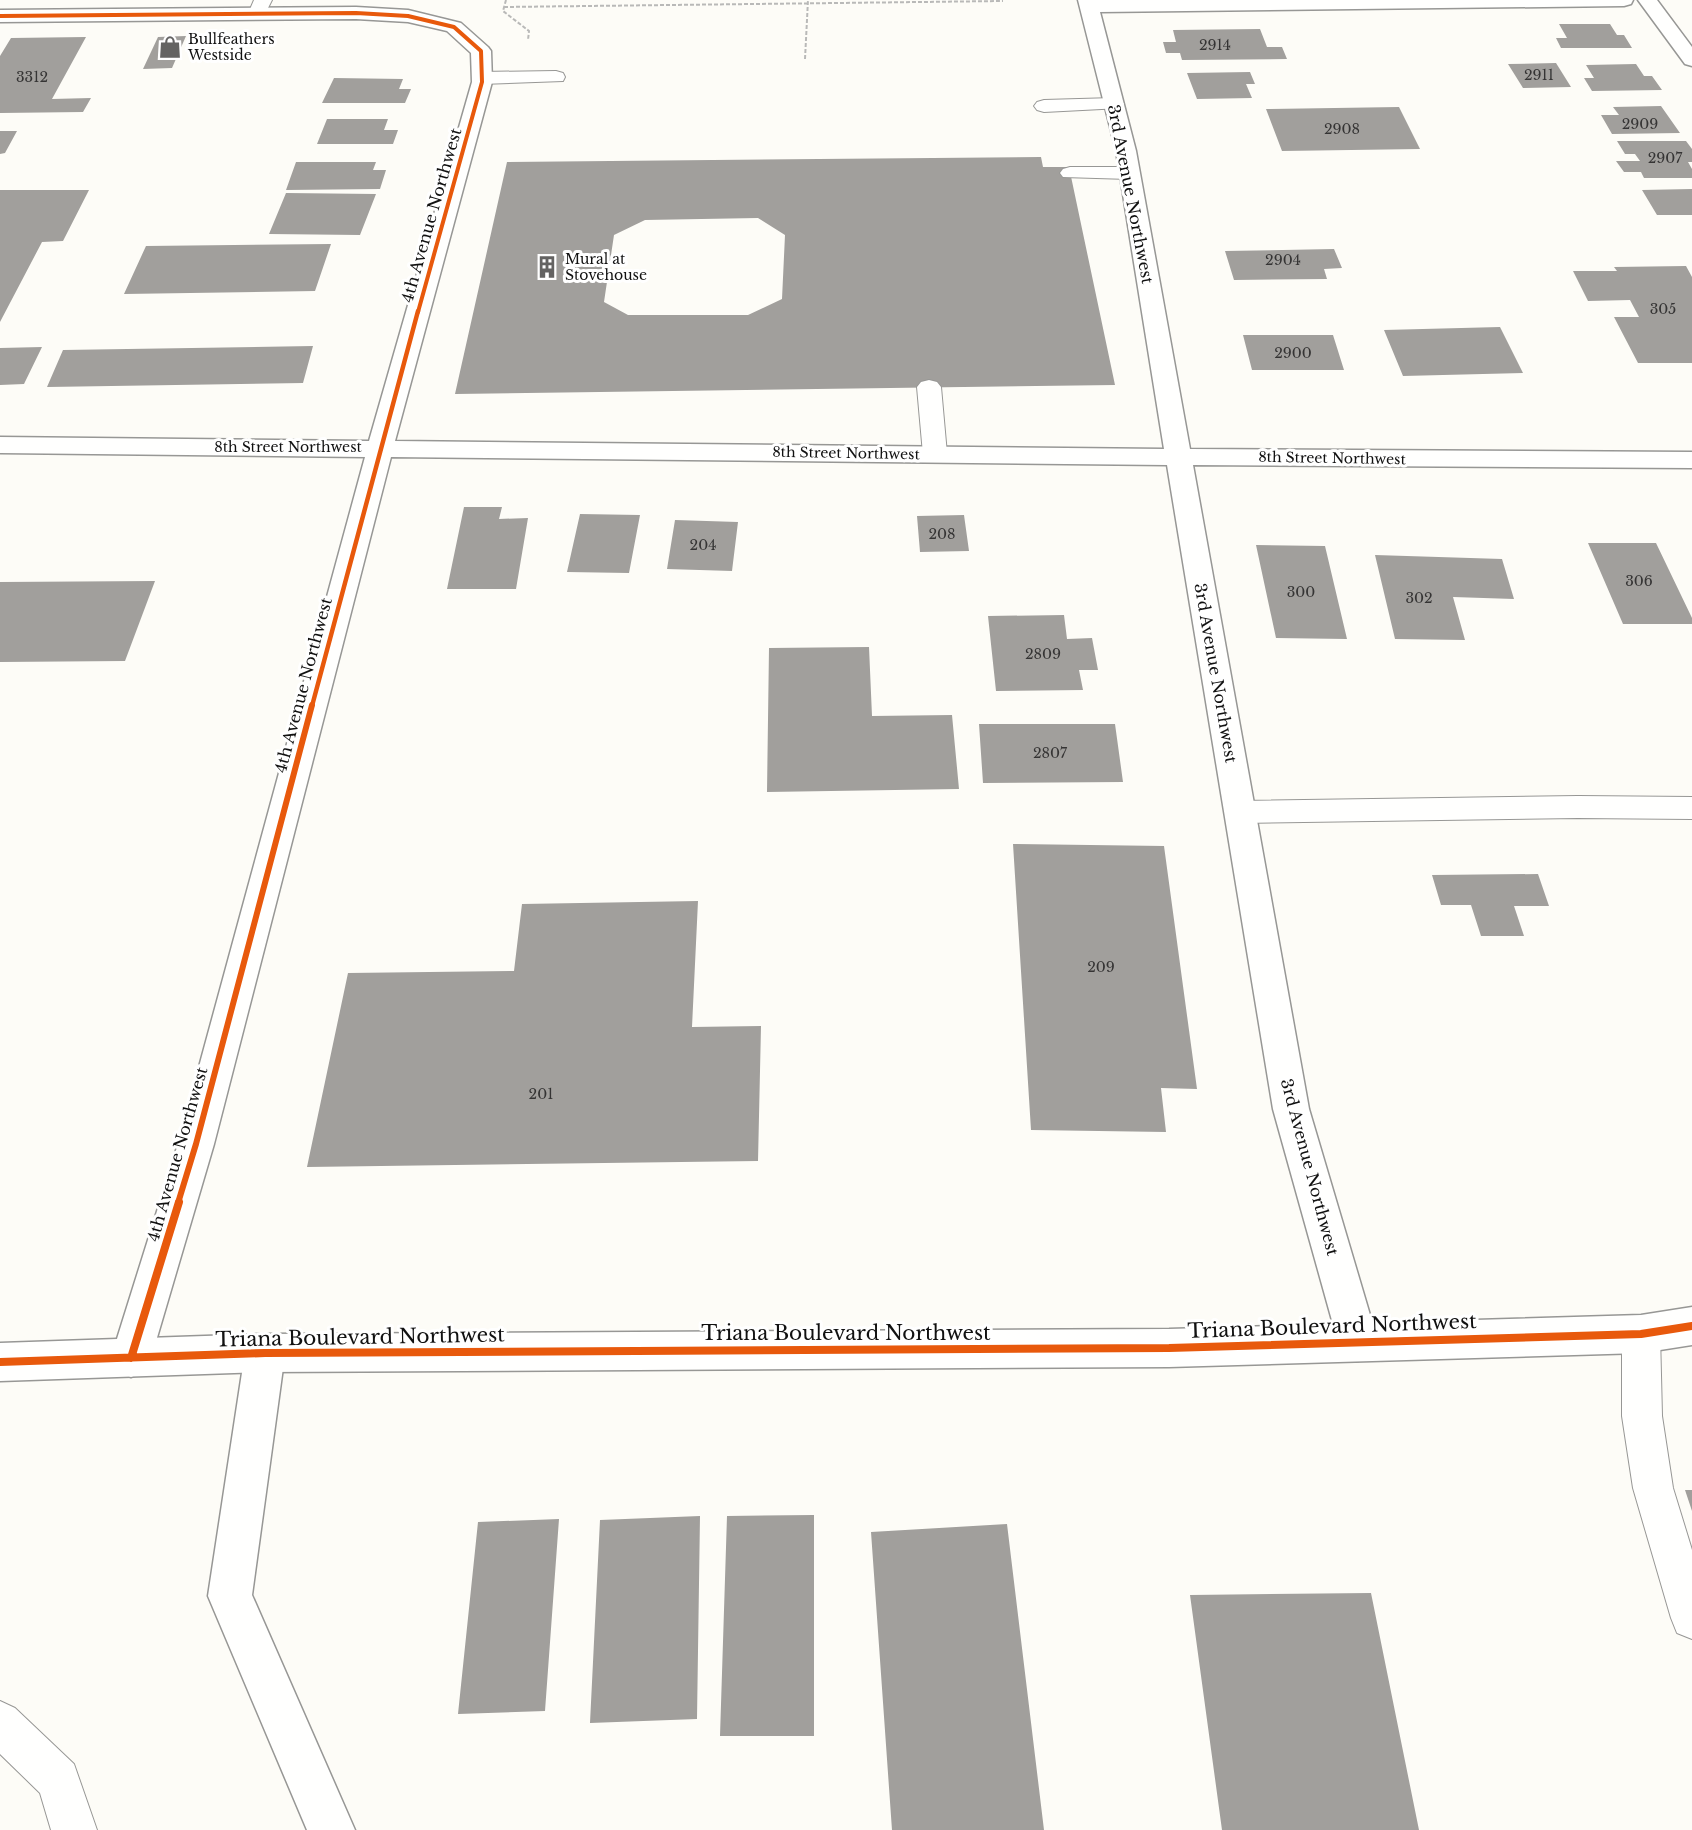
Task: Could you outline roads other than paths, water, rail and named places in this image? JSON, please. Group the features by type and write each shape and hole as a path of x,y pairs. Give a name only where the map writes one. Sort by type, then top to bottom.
{"street":[{"path":"1088,4 1624,0"},
{"path":"1647,0 1692,60"},
{"name":"3rd Avenue Northwest","path":"1088,4 1129,173 1291,1109 1358,1342"},
{"path":"0,16 260,7"},
{"name":"4th Avenue Northwest","path":"131,1358 196,1144 380,448 482,78 481,51 454,27 408,16 260,7"},
{"name":"8th Street Northwest","path":"0,445 1692,460"},
{"name":"Triana Boulevard Northwest","path":"0,1362 265,1353 1169,1348 1641,1334 1692,1326"},
{"path":"265,1353 230,1596 331,1830"}],"lane":[{"path":"482,78 556,77"},
{"path":"1044,106 1114,104"},
{"path":"1070,173 1129,173"},
{"path":"928,387 935,454"},
{"path":"1240,812 1578,807 1692,808"},
{"path":"1641,1334 1642,1416 1653,1488 1692,1617"},
{"path":"0,1723 58,1780 74,1830"}],"place":[{"name":"Bullfeathers Westside","path":"170,47"},
{"name":"Mural at Stovehouse","path":"547,267"}]}
